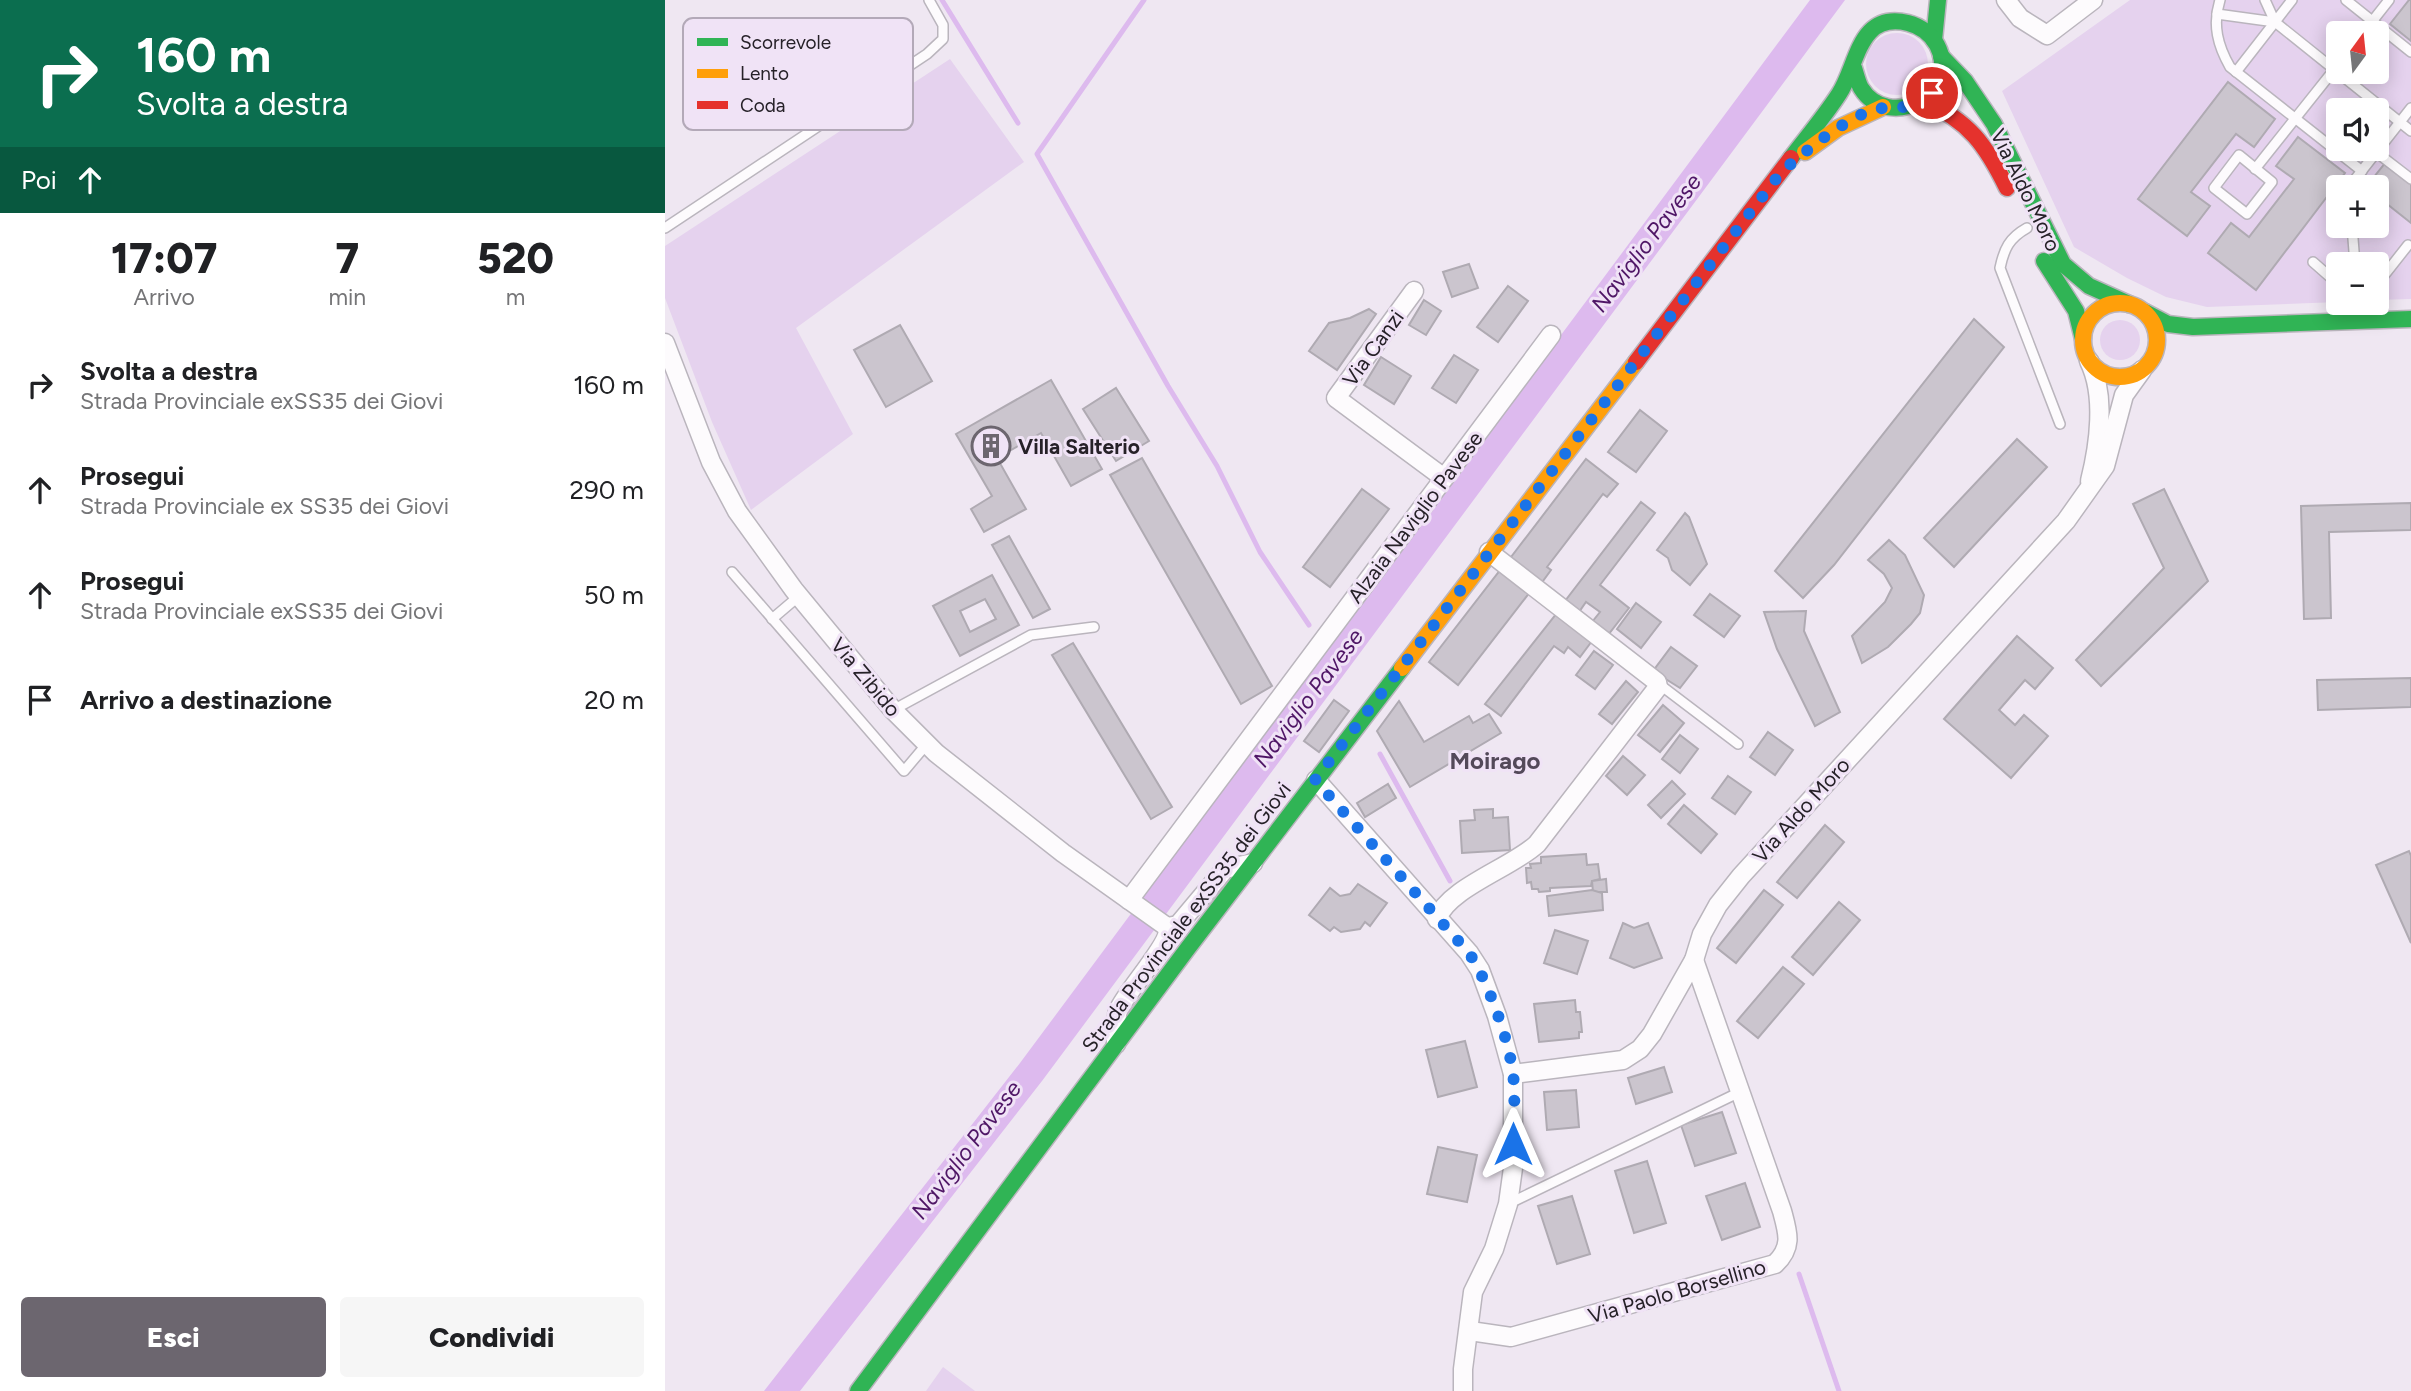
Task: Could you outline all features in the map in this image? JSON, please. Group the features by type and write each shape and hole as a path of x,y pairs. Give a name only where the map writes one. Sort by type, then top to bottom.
{"main road":[{"path":"1854,68 1861,90 1883,107 1900,109 1924,101 1941,76 1938,0"},
{"path":"1895,21 1910,3"},
{"path":"1782,171 1844,86 1854,68 1857,49 1868,33 1885,23 1895,21 1917,25 1938,48"},
{"name":"Via Aldo Moro","path":"1938,48 1965,81 1994,124 2063,264 2089,286 2129,304"},
{"name":"Via Aldo Moro","path":"1924,101 1961,120 1978,134 2027,228 2076,311 2083,339"},
{"path":"1782,171 1838,128 1883,107"},
{"name":"Strada Provinciale exSS35 dei Giovi","path":"858,1391 1315,780 1782,171"},
{"path":"2207,327 2175,342 2147,365 2126,377 2113,377 2098,370 2089,361 2083,339 2087,323 2100,308 2113,303 2129,304 2168,324 2207,327 2354,318 2411,318"},
{"path":"2145,313 2157,334 2157,347 2147,365"}],"street":[{"path":"2006,0 2020,18 2047,35 2093,0"},
{"name":"Via Canzi","path":"1414,291 1336,398 1444,478"},
{"name":"Alzaia Naviglio Pavese","path":"1129,900 1551,335"},
{"name":"Via Zibido","path":"665,343 711,462 737,511 799,596 893,710 926,745 1063,853 1167,927"},
{"name":"Via Aldo Moro","path":"2084,497 2094,466 2098,423 2096,383 2089,361"},
{"name":"Via Aldo Moro","path":"1513,1074 1623,1060 1640,1049 1652,1034 1694,960 1702,934 1718,905 1741,876 2023,570 2084,497 2109,458 2124,395 2147,365"},
{"path":"1437,919 1441,910 1467,887 1530,851 1655,693 1657,682 1489,552"},
{"path":"1315,780 1469,953 1480,970 1513,1074 1513,1168 1508,1204 1494,1249 1473,1292 1463,1369 1463,1391"},
{"path":"1116,1045 1117,1013 1128,991 1167,938 1167,927 1178,925 1225,869 1253,863"},
{"name":"Via Paolo Borsellino","path":"1469,1331 1511,1338 1775,1264 1783,1256 1789,1237 1742,1091 1694,960"}],"lane":[{"path":"913,63 943,39 943,25 929,0"},
{"path":"2220,0 2215,29 2219,48 2230,67 2362,171"},
{"path":"2265,0 2275,22"},
{"path":"2237,72 2292,0"},
{"path":"2346,0 2372,21 2389,0"},
{"path":"2217,14 2275,22 2326,60"},
{"path":"2389,35 2411,52"},
{"path":"2255,169 2326,80"},
{"path":"2356,84 2411,131"},
{"path":"2389,136 2411,108"},
{"path":"665,228 813,130"},
{"path":"2239,155 2255,169 2272,182 2247,214 2214,188 2239,155"},
{"path":"2359,175 2369,161"},
{"path":"2388,161 2411,179"},
{"path":"2027,228 2016,234 2004,249 2000,268 2060,424"},
{"path":"2383,319 2382,278 2408,245"},
{"path":"2313,262 2326,273"},
{"path":"732,572 904,771 926,745"},
{"path":"772,619 799,596"},
{"path":"893,710 1031,635 1094,627"},
{"path":"1657,682 1738,744"},
{"path":"1508,1204 1742,1091"}],"shaded area":[{"path":"2130,0 2411,0 2411,299 2389,300 2389,252 2326,252 2326,302 2207,307 2166,297 2074,247 2002,91"},
{"path":"1897,33 1909,35 1919,42 1926,52 1926,76 1919,86 1909,93 1897,95 1885,93 1875,86 1868,76 1866,64 1868,52 1875,42 1885,35"},
{"path":"950,59 1024,162 796,328 853,434 751,510 712,422 665,298 665,246 842,130 913,130 913,83"},
{"path":"2120,320 2128,321 2134,326 2139,332 2139,348 2134,354 2128,359 2120,360 2112,359 2106,354 2101,348 2100,340 2101,332 2106,326 2112,321"},
{"path":"943,1367 975,1391 926,1391"}],"water":[{"name":"Naviglio Pavese","path":"1810,0 1845,0 1042,1081 800,1391 764,1391 1020,1063"}],"building":[{"path":"2411,0 2411,41 2390,24"},
{"path":"2228,82 2275,119 2254,147 2236,134 2191,192 2210,206 2187,236 2138,199"},
{"path":"2298,137 2345,173 2326,175 2326,198 2256,290 2208,253 2231,223 2249,237 2294,179 2276,166"},
{"path":"2386,162 2411,181 2411,223 2389,206 2389,175 2376,175"},
{"path":"1469,264 1478,288 1452,297 1443,272"},
{"path":"1508,286 1528,301 1498,342 1477,327"},
{"path":"1424,300 1441,311 1426,335 1409,325"},
{"path":"1369,309 1376,314 1337,370 1309,351 1329,323 1350,318"},
{"path":"1974,319 2004,347 1834,565 1803,598 1775,571"},
{"path":"900,325 932,381 886,407 854,350"},
{"path":"1454,355 1478,370 1456,403 1432,388"},
{"path":"1381,357 1411,376 1394,404 1364,385"},
{"name":"Villa Salterio","path":"1051,380 1102,469 1071,486 1041,433 997,458 1026,509 984,532 971,509 992,496 956,434"},
{"path":"1116,388 1149,441 1116,461 1083,409"},
{"path":"1640,410 1667,431 1636,472 1608,452"},
{"path":"2017,439 2047,467 1954,567 1924,538"},
{"path":"1142,458 1272,686 1241,704 1110,475"},
{"path":"1586,459 1618,484 1607,497 1603,494 1547,567 1551,570 1540,585 1508,561"},
{"path":"1362,489 1389,509 1330,587 1303,567"},
{"path":"2164,489 2208,581 2101,686 2076,660 2164,568 2133,504"},
{"path":"1641,502 1655,513 1600,585 1629,608 1608,635 1592,622 1600,612 1586,602 1579,612 1565,601"},
{"path":"2411,503 2411,530 2329,532 2331,618 2304,619 2301,506"},
{"path":"1685,513 1707,564 1690,585 1672,570 1668,558 1657,550"},
{"path":"1009,536 1050,609 1033,618 992,545"},
{"path":"1889,540 1905,555 1924,595 1920,613 1911,624 1888,647 1862,663 1852,636 1885,602 1892,588 1884,574 1868,560"},
{"path":"1501,569 1530,592 1458,685 1429,662"},
{"path":"992,575 1019,625 960,656 933,606","holes":["985,599 996,619 970,632 960,611"]},
{"path":"1710,594 1740,616 1724,637 1694,615"},
{"path":"1636,603 1661,622 1641,648 1617,629"},
{"path":"1806,611 1804,631 1840,712 1815,726 1777,649 1764,612"},
{"path":"1557,613 1592,641 1580,657 1568,647 1564,653 1554,646 1501,716 1485,704"},
{"path":"2017,636 2053,668 2035,689 2025,680 1999,710 2015,725 2024,715 2048,736 2011,778 1944,719"},
{"path":"1073,643 1172,807 1151,819 1052,655"},
{"path":"1671,647 1697,666 1680,688 1653,671"},
{"path":"1594,651 1613,665 1595,689 1576,675"},
{"path":"2411,678 2411,707 2318,710 2317,680"},
{"path":"1626,681 1638,692 1612,724 1599,714"},
{"path":"1334,700 1349,711 1319,752 1304,741"},
{"path":"1399,701 1424,742 1469,716 1473,723 1489,714 1501,733 1410,787 1377,731"},
{"path":"1663,705 1684,723 1660,752 1638,735"},
{"path":"1768,732 1793,750 1775,775 1750,757"},
{"path":"1680,735 1698,749 1680,773 1662,759"},
{"path":"1623,756 1645,775 1627,795 1606,776"},
{"path":"1728,776 1751,792 1735,814 1712,798"},
{"path":"1672,781 1685,794 1661,818 1648,805"},
{"path":"1388,784 1396,798 1365,817 1357,803"},
{"path":"1684,805 1717,834 1701,853 1668,824"},
{"path":"1493,809 1493,818 1508,817 1510,850 1462,853 1460,821 1475,820 1474,810"},
{"path":"1825,825 1844,842 1797,898 1777,882"},
{"path":"2409,851 2411,856 2411,943 2376,865"},
{"path":"1586,854 1587,865 1598,864 1600,879 1592,881 1591,886 1550,888 1550,891 1539,892 1538,889 1532,889 1531,882 1527,883 1526,868 1531,868 1530,864 1541,863 1541,857"},
{"path":"1606,879 1607,892 1593,892 1592,881"},
{"path":"1358,884 1387,903 1370,926 1365,922 1360,929 1341,932 1334,927 1330,931 1309,915 1330,888 1340,896 1350,894"},
{"path":"1592,890 1602,893 1603,910 1549,916 1547,896"},
{"path":"1764,890 1783,905 1736,963 1717,948"},
{"path":"1839,902 1860,920 1813,975 1792,957"},
{"path":"1623,923 1634,928 1648,923 1662,958 1634,968 1610,958"},
{"path":"1555,930 1588,941 1577,974 1544,963"},
{"path":"1783,967 1804,984 1758,1038 1737,1021"},
{"path":"1575,1000 1576,1012 1580,1012 1582,1032 1579,1032 1579,1038 1539,1042 1534,1004"},
{"path":"1465,1041 1477,1087 1438,1097 1426,1050"},
{"path":"1664,1067 1672,1092 1636,1104 1628,1078"},
{"path":"1576,1090 1579,1127 1547,1130 1544,1092"},
{"path":"1722,1112 1736,1153 1695,1166 1681,1125"},
{"path":"1438,1147 1477,1155 1467,1202 1427,1194"},
{"path":"1647,1161 1666,1223 1634,1233 1615,1171"},
{"path":"1745,1183 1760,1227 1722,1240 1706,1196"},
{"path":"1572,1196 1590,1254 1557,1264 1538,1206"}],"waterway":[{"path":"942,0 1018,123"},
{"path":"1144,0 1037,154 1168,386 1217,466 1260,552 1309,625"},
{"path":"1380,754 1450,881"},
{"path":"1799,1274 1839,1391"}],"traffic: fast":[{"path":"1934,40 1938,0"},
{"path":"1791,158 1839,94 1862,43 1879,25 1891,21 1921,28 1937,45 1942,62 1940,78 1931,92 1904,107 1888,107 1873,101 1861,88 1854,68"},
{"path":"1941,56 1965,81 1994,124 2063,264 2089,286 2129,304"},
{"path":"2044,261 2076,311 2083,339"},
{"path":"2145,312 2168,324 2193,327 2411,319"},
{"path":"858,1391 1188,948 1402,668"}],"traffic: slow":[{"path":"1805,152 1838,128 1883,107"},
{"path":"2113,303 2127,303 2141,309 2151,319 2157,340 2155,354 2141,371 2127,377 2113,377 2099,371 2089,361 2083,347 2083,333 2089,319 2099,309 2113,303"},
{"path":"1402,668 1636,362"}],"traffic: jam":[{"path":"1924,101 1953,117 1975,136 2007,188"},
{"path":"1636,362 1791,158"}],"place":[{"name":"Villa Salterio","path":"991,446"}],"district":[{"name":"Moirago","path":"1495,760"}],"route":[{"path":"1513,1144 1513,1074 1480,970 1469,953 1315,780 1782,171 1838,128 1859,116 1883,107 1909,108 1924,101 1932,93"}]}
